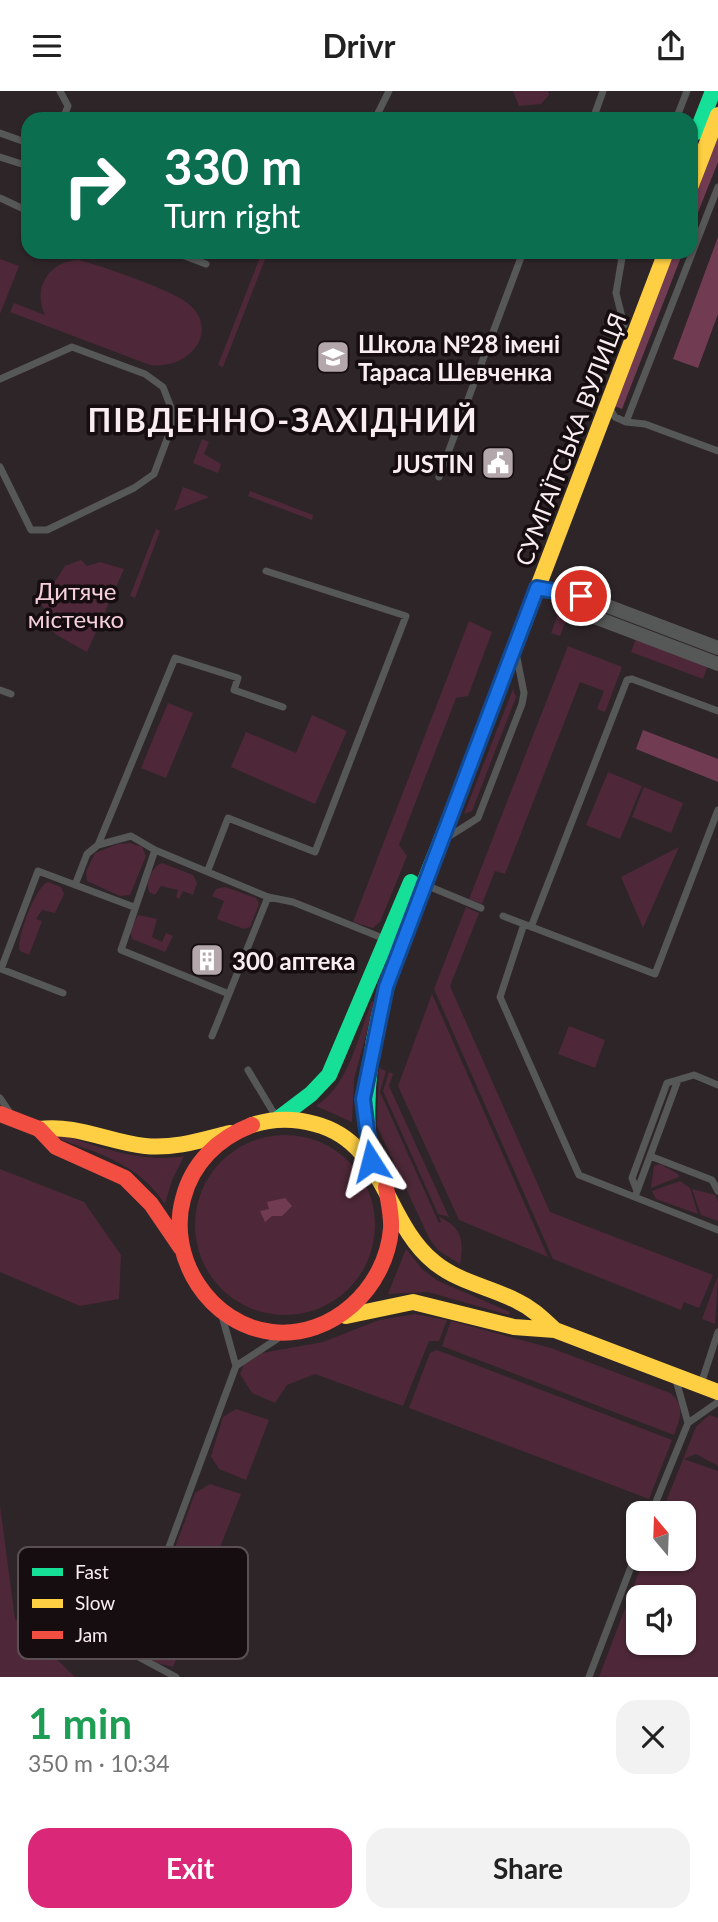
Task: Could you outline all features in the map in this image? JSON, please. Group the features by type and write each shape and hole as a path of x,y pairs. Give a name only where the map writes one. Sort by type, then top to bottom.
{"main road":[{"path":"698,130 713,91"},
{"path":"698,167 718,115"},
{"name":"СУМГАЇТСЬКА ВУЛИЦЯ","path":"278,1119 311,1094 328,1075 386,940 511,626 649,259"},
{"name":"СУМГАЇТСЬКА ВУЛИЦЯ","path":"371,1161 363,1113 366,1075 386,987 663,259"},
{"path":"7,1117 39,1129 56,1147 111,1170 134,1185 181,1248 192,1277 220,1309 248,1325 292,1331 309,1329 337,1318 413,1302 514,1327 555,1330 718,1392"},
{"path":"39,1129 64,1125 135,1145 161,1147 234,1132 278,1119 323,1125 349,1140 371,1161 419,1246 433,1261 452,1273 527,1306 555,1330"},
{"path":"181,1248 181,1203 192,1175 210,1150 234,1132"},
{"path":"337,1318 371,1289 386,1262 392,1232 386,1187"}],"street":[{"path":"578,603 718,648"},
{"path":"578,603 718,664"}],"lane":[{"path":"60,91 68,106 66,112"},
{"path":"378,112 389,91"},
{"path":"596,112 603,91"},
{"path":"679,112 687,91"},
{"path":"0,133 21,140"},
{"path":"0,156 21,164"},
{"path":"698,238 718,187"},
{"path":"0,198 21,208"},
{"path":"194,259 206,264"},
{"path":"439,477 520,259"},
{"path":"621,259 616,293 624,325"},
{"path":"626,422 690,259"},
{"path":"0,379 72,347 145,374 163,387 175,418 154,474 134,488 47,530 31,530 0,467"},
{"path":"607,405 615,417 626,422 645,424 718,451"},
{"path":"208,870 228,818 315,852 406,616 266,571"},
{"path":"537,588 578,603"},
{"path":"441,841 478,818 522,704 524,693 515,647"},
{"path":"98,845 175,658 238,678 234,690 283,707"},
{"path":"718,711 632,679 627,680 502,983 501,1000 579,1175 635,1194 718,1230"},
{"path":"0,689 11,694"},
{"path":"503,916 655,974 718,810"},
{"path":"75,885 87,854 98,845 131,836 155,850 268,897 293,902 366,935 386,940"},
{"path":"155,850 121,943 123,953 229,994"},
{"path":"62,993 1,969 38,871 134,907"},
{"path":"424,885 481,908"},
{"path":"212,1036 268,897"},
{"path":"248,1070 278,1119"},
{"path":"635,1194 632,1178 667,1083 694,1075 718,1085"},
{"path":"635,1194 678,1080"},
{"path":"0,1098 7,1117"},
{"path":"650,1156 712,1180 718,1191"},
{"path":"220,1309 236,1366"},
{"path":"169,1547 236,1366 256,1350 292,1331"},
{"path":"701,1385 718,1332"},
{"path":"675,1376 688,1423"},
{"path":"656,1501 688,1423 718,1402"},
{"path":"589,1677 629,1571"},
{"path":"137,1659 176,1677"}],"green space":[{"path":"513,91 548,91 549,95 541,104 519,106"},
{"path":"0,259 19,266 0,314"},
{"path":"259,259 265,259 223,367 218,365"},
{"path":"79,260 118,272 186,302 196,312 201,323 201,334 190,354 165,365 150,365 10,312 14,303 45,315 41,295 46,278 59,265"},
{"path":"202,439 209,442 204,454 221,464 218,473 193,463"},
{"path":"183,487 209,497 174,511"},
{"path":"250,491 313,515 312,520 248,496"},
{"path":"156,529 160,531 135,598 130,596"},
{"name":"Дитяче містечко","path":"81,560 87,566 100,562 124,569 87,652 55,634 41,603 65,566"},
{"path":"565,595 574,599 560,636 551,633"},
{"path":"469,621 492,632 468,696 456,698 399,845 407,856 380,922 373,928 353,922"},
{"path":"641,639 708,665 703,679 631,652 635,641"},
{"path":"568,646 622,667 605,712 597,709 604,691 580,682 505,874 495,871 482,904 469,899"},
{"path":"513,689 516,697 472,811 464,814"},
{"path":"168,703 193,713 166,778 141,768"},
{"path":"312,715 347,731 315,804 231,767 246,732 296,753"},
{"path":"608,772 642,786 620,839 586,825"},
{"path":"644,787 683,803 671,833 632,817"},
{"path":"130,843 142,847 146,856 130,895 120,896 87,881 86,872 95,853 118,844"},
{"path":"679,847 643,928 621,877"},
{"path":"162,863 193,875 197,883 193,895 183,891 179,899 176,897 178,890 161,886 155,895 149,892 150,875"},
{"path":"48,882 61,887 64,894 55,913 42,910 36,919 42,921 29,955 20,951 23,925 38,893"},
{"path":"225,887 256,898 259,904 250,927 244,929 217,919 224,901 212,896 216,889"},
{"path":"466,907 479,913 450,986 550,1212 713,1275 699,1308 684,1302 681,1310 553,1259 434,989"},
{"path":"138,915 157,919 152,937 162,942 166,933 173,936 165,952 132,939 130,931"},
{"path":"432,994 548,1257 459,1220 398,1086"},
{"path":"372,1001 375,1002 354,1079 352,1122 316,1106 337,1086 345,1073"},
{"path":"569,1026 605,1040 595,1068 558,1054"},
{"path":"379,1068 386,1071 380,1092 439,1223 439,1217 453,1225 460,1236 460,1264 438,1250 429,1238 377,1126"},
{"path":"389,1072 393,1074 389,1086 449,1217 438,1214 383,1091"},
{"path":"56,1133 135,1156 184,1156 172,1180 165,1204 142,1178 129,1169 102,1155 54,1137"},
{"path":"285,1135 320,1142 349,1161 368,1190 375,1225 368,1260 349,1289 320,1308 285,1315 250,1308 221,1289 202,1260 195,1225 202,1190 221,1161 250,1142"},
{"path":"660,1164 679,1177 651,1188 654,1166"},
{"path":"0,1169 84,1202 121,1255 119,1299 80,1306 0,1272"},
{"path":"680,1181 690,1188 698,1214 656,1199 652,1191"},
{"path":"692,1189 715,1195 718,1201 718,1221 701,1215"},
{"path":"406,1249 422,1269 438,1281 510,1312 509,1315 428,1292 388,1294"},
{"path":"718,1276 715,1324 702,1319"},
{"path":"415,1314 447,1320 439,1341 429,1341 403,1406 315,1374 287,1385 275,1403 252,1393 240,1374 244,1365 262,1353 323,1342 379,1320"},
{"path":"451,1321 551,1348 670,1393 680,1407 680,1418 674,1435 442,1346"},
{"path":"437,1350 672,1440 649,1499 409,1408 430,1353"},
{"path":"236,1409 269,1420 246,1480 219,1469 211,1456 223,1417"},
{"path":"709,1415 718,1418 718,1466 696,1454 684,1459 718,1471 718,1677 599,1677 626,1606 626,1655 696,1655 696,1585 634,1585 639,1571 696,1571 696,1501 666,1501 696,1427"},
{"path":"210,1484 241,1494 220,1547 175,1547 195,1493"},
{"path":"0,1506 15,1619 18,1622 18,1659 56,1659 75,1677 0,1677"},
{"path":"151,1659 176,1659 173,1667"}],"shaded area":[{"path":"718,131 718,162 698,212 698,182"},
{"path":"718,237 718,314 698,368 673,359"},
{"path":"668,259 680,259 622,409 612,405"},
{"path":"643,730 718,759 718,782 636,749"},
{"path":"285,1198 292,1206 282,1216 272,1216 265,1222 260,1211 269,1209 267,1202"}],"traffic: fast":[{"path":"698,129 713,91"},
{"path":"371,1161 367,1116 369,1072 376,1028 401,943 450,817"},
{"path":"278,1119 311,1094 329,1075 411,882"}],"traffic: slow":[{"path":"698,167 718,115"},
{"path":"450,817 663,259"},
{"path":"252,1125 291,1120 315,1124 338,1133 356,1147 370,1165 404,1226 417,1245 434,1262 453,1275 522,1304 555,1330"},
{"path":"39,1129 66,1129 156,1147 230,1133"},
{"path":"346,1316 413,1302 514,1327 555,1330 718,1392"}],"traffic: jam":[{"path":"0,1114 39,1129 56,1147 125,1178 151,1204 181,1248"},
{"path":"252,1125 228,1137 200,1163 187,1186 180,1221 181,1244 198,1285 212,1302 230,1317 250,1327 272,1332 294,1332 335,1318 352,1305 379,1271 387,1251 391,1224 386,1187"}],"place":[{"name":"Школа №28 імені Тараса Шевченка","path":"333,357"},
{"name":"JUSTIN","path":"498,463"},
{"name":"300 аптека","path":"207,960"}],"district":[{"name":"ПІВДЕННО-ЗАХІДНИЙ","path":"283,419"}],"route":[{"path":"371,1161 363,1113 364,1088 389,977 537,588 581,596"}]}
